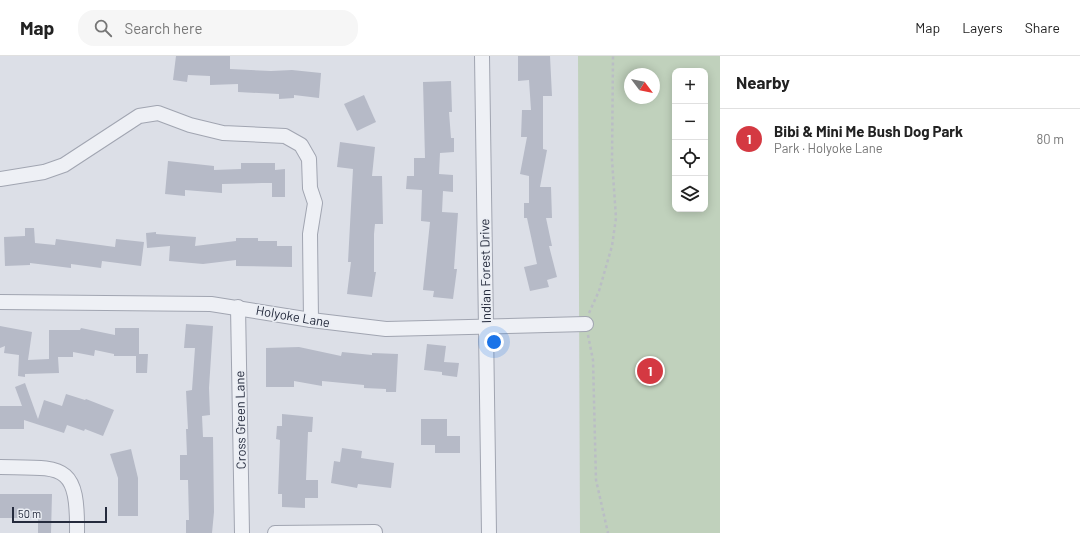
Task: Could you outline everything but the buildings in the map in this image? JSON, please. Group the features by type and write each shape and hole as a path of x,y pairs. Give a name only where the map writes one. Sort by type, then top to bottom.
{"street":[{"name":"Indian Forest Drive","path":"482,56 489,533"},
{"path":"0,179 44,172 64,165 139,116 158,113 190,125 223,133 286,136 301,145 309,159 310,188 315,203 310,234 311,320"},
{"name":"Holyoke Lane","path":"0,302 174,302 238,307 311,320 386,329 586,324"},
{"name":"Cross Green Lane","path":"238,307 242,533"},
{"path":"0,467 44,467 55,469 64,474 74,485 77,497 77,533"},
{"path":"275,533 375,532"}],"path":[{"path":"608,533 596,480 594,360 586,324 590,307 598,291 612,246 616,218 612,160 613,56"}],"green space":[{"path":"578,56 720,56 720,533 580,533"}],"place":[{"name":"Bibi & Mini Me Bush Dog Park","path":"650,371"}]}
